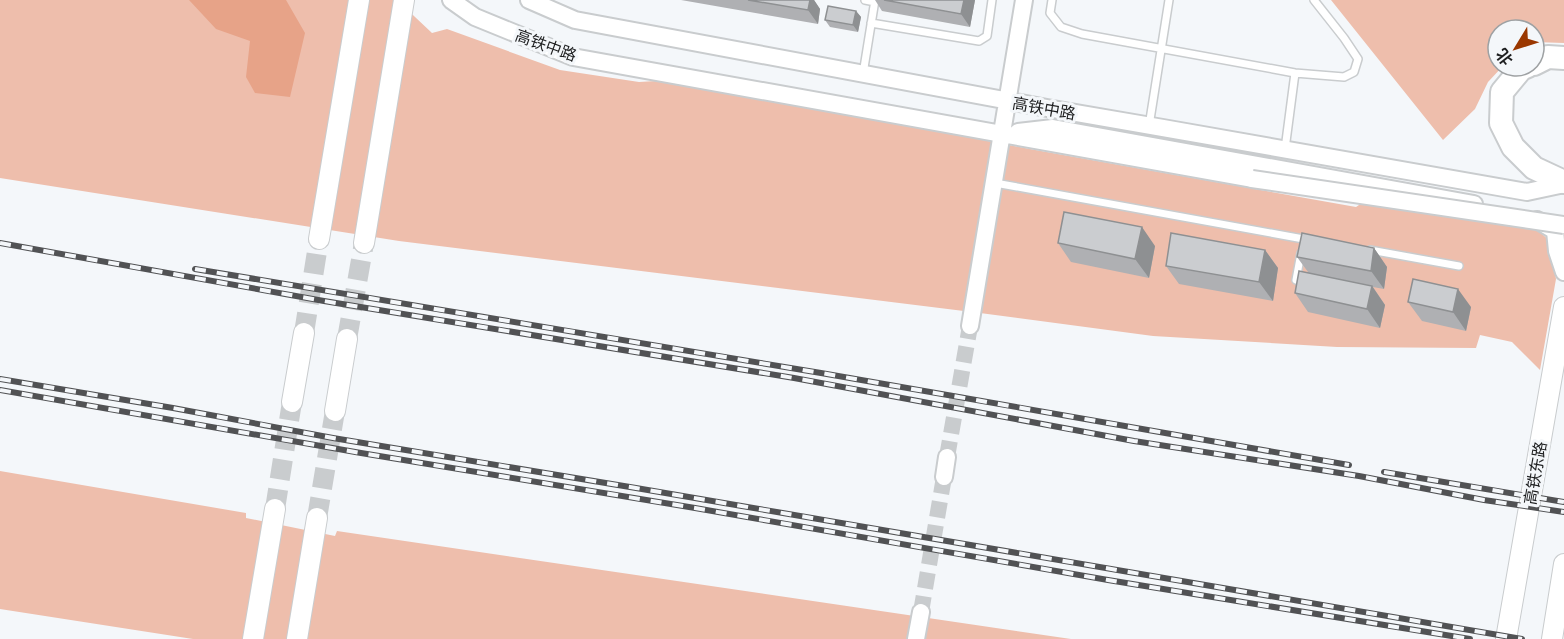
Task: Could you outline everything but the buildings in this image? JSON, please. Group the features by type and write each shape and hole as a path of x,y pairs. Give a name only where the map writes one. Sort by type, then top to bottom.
{"highway":[{"path":"1546,58 1564,58"},
{"name":"高铁中路","path":"1514,78 1502,92 1501,123 1513,147 1534,168 1564,183"}],"main road":[{"path":"320,239 359,0"},
{"path":"364,243 404,0"},
{"name":"高铁东路","path":"1506,639 1564,307"},
{"path":"292,402 304,333"},
{"path":"335,411 347,339"},
{"path":"253,639 275,509"},
{"path":"297,639 317,518"},
{"path":"1552,639 1564,564"}],"street":[{"name":"高铁中路","path":"451,0 475,17 573,57 1252,179 1564,225"},
{"name":"高铁中路","path":"529,0 575,20 1006,101 1527,192 1564,183"},
{"path":"970,326 1024,0"},
{"name":"高铁中路","path":"1002,134 1053,128 1527,214 1555,231 1557,251 1564,272"},
{"path":"944,477 947,457"},
{"path":"916,639 921,612"}],"lane":[{"path":"863,74 875,1 865,0"},
{"path":"871,23 979,41 987,36 992,0"},
{"path":"1052,0 1050,13 1061,27 1082,34 1295,73 1344,77 1354,72 1358,59 1314,0"},
{"path":"1149,126 1169,0"},
{"path":"1285,149 1295,73"},
{"path":"994,183 1315,241"},
{"path":"1304,239 1296,280 1317,285"},
{"path":"1359,249 1459,266"}],"shaded area":[{"path":"0,0 397,0 432,33 447,29 560,70 639,82 673,80 1030,149 1356,207 1365,201 1534,227 1550,241 1556,279 1540,370 1512,342 1480,335 1476,348 1337,347 1153,336 399,241 0,178"},
{"path":"189,0 286,0 305,33 290,97 255,93 246,77 250,41 216,29"},
{"path":"1331,0 1564,0 1564,43 1546,42 1546,18 1486,18 1486,78 1492,78 1475,109 1443,140"},
{"path":"0,471 246,513 246,518 335,536 337,531 1071,639 193,639 0,609"}],"tunnel":[{"path":"304,333 319,239"},
{"path":"347,339 364,243"},
{"path":"947,457 970,326"},
{"path":"275,509 292,402"},
{"path":"317,518 335,411"},
{"path":"921,612 944,477"}],"railway":[{"path":"0,243 324,301 794,378 1134,441 1359,476 1484,500 1564,512"},
{"path":"195,269 821,373 1349,465"},
{"path":"0,379 333,438 1522,639"},
{"path":"0,390 1108,580 1470,639"},
{"path":"1384,472 1564,502"}]}
